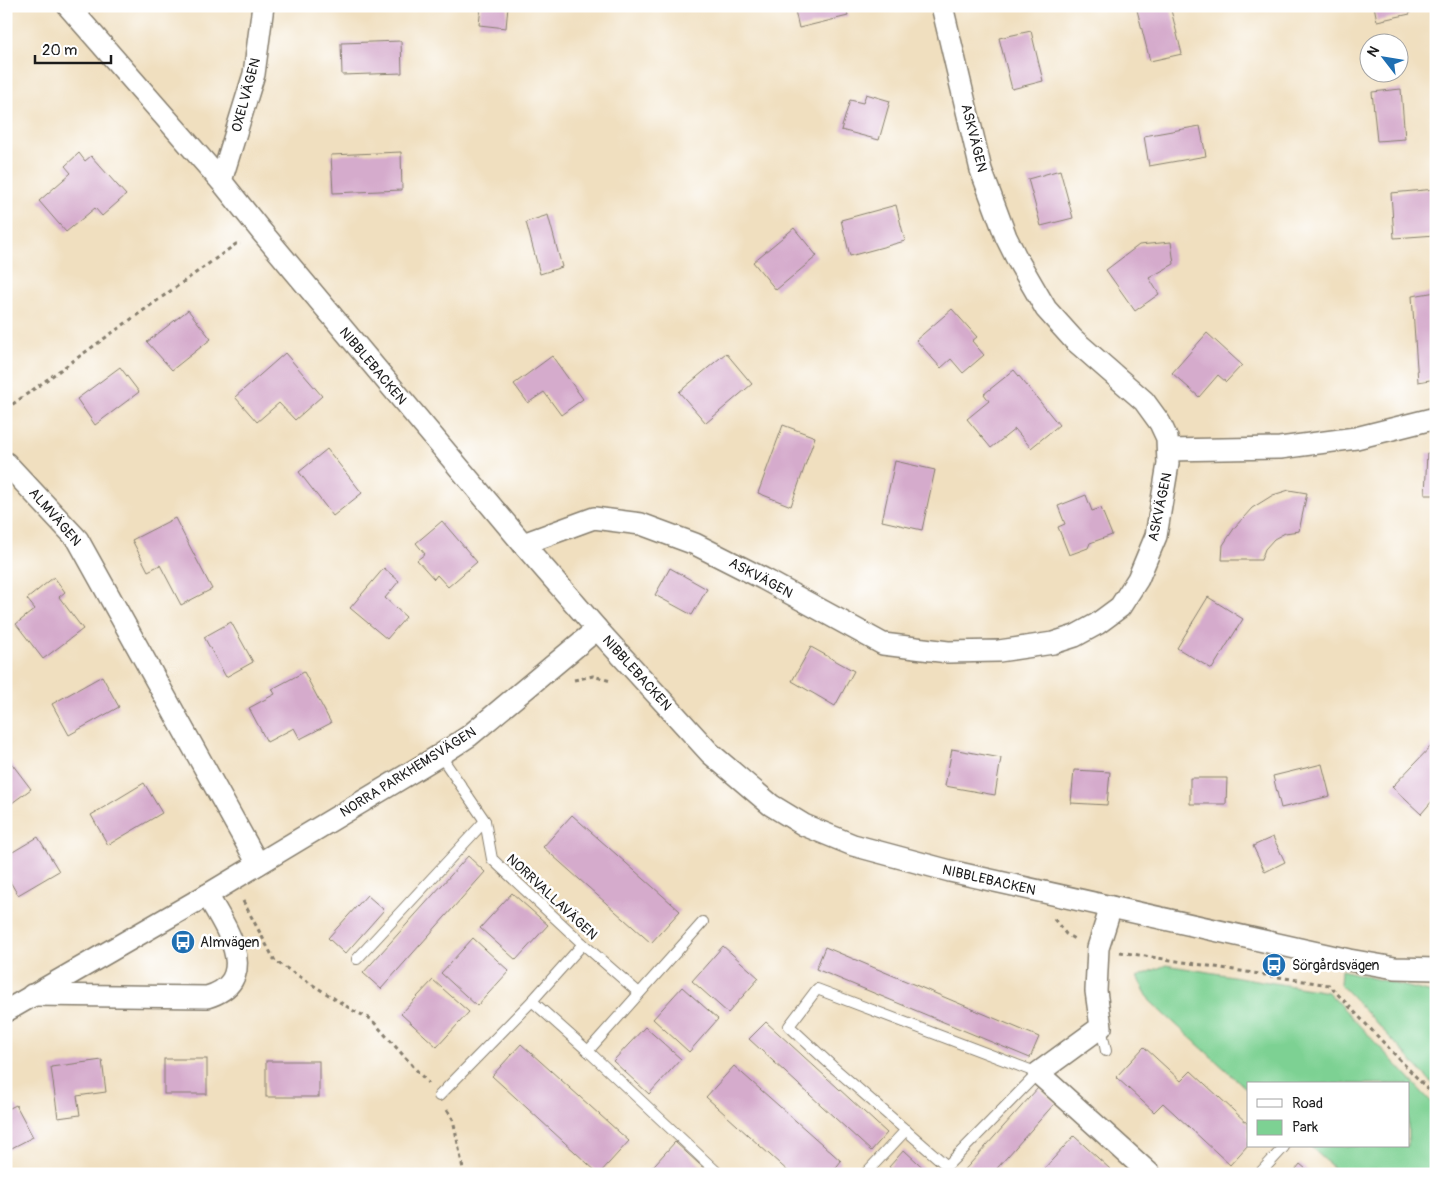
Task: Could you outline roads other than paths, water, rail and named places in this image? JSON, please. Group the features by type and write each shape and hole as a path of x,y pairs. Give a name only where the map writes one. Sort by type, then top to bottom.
{"street":[{"name":"NIBBLEBACKEN","path":"68,6 221,181 523,544 597,629 710,753 771,805 804,825 853,845 933,867 1349,960 1395,968 1436,969"},
{"name":"OXELVÄGEN","path":"221,181 254,74 263,6"},
{"name":"ASKVÄGEN","path":"523,544 594,518 641,524 695,544 764,579 883,644 948,652 999,651 1052,643 1075,636 1120,607 1138,579 1156,536 1168,464 1167,438 1160,422 1144,401 1073,339 1046,308 1017,259 1006,237 981,170 942,6"},
{"path":"1168,450 1290,447 1356,438 1436,418"},
{"name":"ALMVÄGEN","path":"6,464 78,540 258,864"},
{"name":"NORRA PARKHEMSVÄGEN","path":"6,1011 231,881 440,755 469,736 597,629"},
{"path":"32,995 208,997 221,993 229,985 235,972 237,955 226,926 207,895"},
{"path":"1111,907 1098,948 1096,991 1101,1027 1038,1073 1150,1174"}],"lane":[{"name":"NORRVALLAVÄGEN","path":"440,755 485,821 492,859 583,944 639,993"},
{"path":"357,959 485,821"},
{"path":"588,1052 703,922"},
{"path":"439,1096 532,1001 583,944"},
{"path":"817,989 1038,1073 947,1166 906,1130 789,1026 817,989"},
{"path":"532,1001 719,1174"},
{"path":"1101,1027 1106,1051"},
{"path":"865,1174 906,1130"},
{"path":"1259,1174 1283,1148"}],"place":[{"name":"Almvägen","path":"183,942"},
{"name":"Sörgårdsvägen","path":"1274,965"}]}
